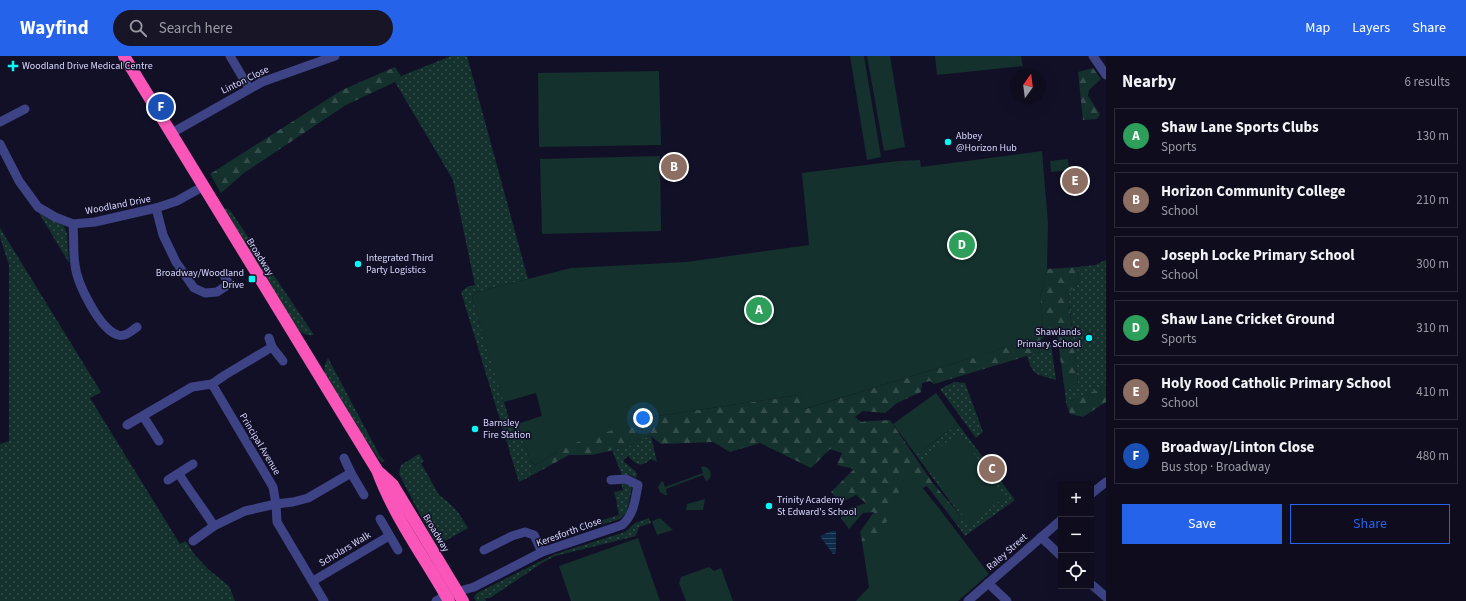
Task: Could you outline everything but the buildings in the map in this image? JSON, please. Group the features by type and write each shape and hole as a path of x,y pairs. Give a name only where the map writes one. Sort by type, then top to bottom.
{"highway":[{"name":"Broadway","path":"124,56 202,187 377,470 384,490 444,599"},
{"name":"Broadway","path":"377,470 393,485 460,596"}],"street":[{"path":"230,56 249,88"},
{"name":"Linton Close","path":"170,134 249,88 335,56"},
{"path":"1092,56 1106,75"},
{"path":"0,122 26,109"},
{"name":"Woodland Drive","path":"0,144 19,181 38,207 54,217 73,224 95,222 156,208 177,201 202,187"},
{"path":"156,208 163,235 173,256 194,288 205,293 218,292 229,284 225,277"},
{"path":"73,224 75,266 85,296 103,324 118,335 127,334 137,327"},
{"path":"127,425 192,387 212,384 271,343 283,361"},
{"name":"Principal Avenue","path":"212,384 272,487 276,504 277,522 324,601"},
{"path":"143,416 158,441"},
{"path":"344,458 350,473 364,495"},
{"path":"168,480 193,464"},
{"path":"193,540 214,526 245,511 308,498 350,473"},
{"path":"179,474 202,506 214,526"},
{"name":"Keresforth Close","path":"460,596 474,587 542,552 622,525 631,516 638,485 626,479 611,480"},
{"path":"1094,492 1106,482"},
{"path":"380,519 398,550"},
{"name":"Raley Street","path":"968,601 1058,522"},
{"path":"484,550 512,536 525,532 534,535 542,552"},
{"name":"Scholars Walk","path":"313,581 389,536"},
{"path":"1041,536 1058,553"},
{"path":"988,583 1007,601"},
{"path":"1094,587 1106,597"},
{"name":"Broadway","path":"444,599 460,596"}],"green space":[{"path":"451,56 467,56 528,279 477,292 472,297 511,425 517,424 531,462 535,465 529,477 519,482 461,292 467,287 475,285 453,180 395,82 401,76"},
{"path":"850,56 864,56 881,157 867,160"},
{"path":"867,56 890,56 905,147 884,151"},
{"path":"935,56 1021,56 1023,66 937,75"},
{"path":"395,67 401,76 395,82 346,105 244,173 221,193 210,174 342,90"},
{"path":"1093,68 1101,79 1089,90 1088,96 1100,114 1097,119 1083,120 1078,72"},
{"path":"659,71 661,145 539,147 538,73"},
{"path":"1042,151 1048,223 1047,269 1040,297 1043,322 1037,338 804,409 800,395 630,420 610,431 589,436 562,450 556,448 557,452 535,465 531,462 517,424 542,416 536,393 504,402 472,297 477,292 571,268 686,262 809,245 802,173 898,161 920,160 921,167"},
{"path":"660,156 661,231 542,234 540,159"},
{"path":"1068,159 1069,170 1051,172 1050,161"},
{"path":"221,207 230,210 314,335 305,334 297,329"},
{"path":"39,213 64,226 67,233 69,263"},
{"path":"0,228 101,392 90,398 180,544 186,541 194,554 208,569 229,586 235,601 0,601 0,444 9,441 9,265 0,237"},
{"name":"Shawlands Primary School","path":"1106,260 1106,386 1066,403 1065,392 1078,383 1068,292 1079,282 1078,267 1095,265"},
{"path":"1078,267 1079,282 1068,293 1078,383 1065,392 1056,328 1038,342 1040,352 934,384 930,381 922,383 921,392 897,403 885,413 863,411 855,417 861,422 890,420 932,482 960,515 957,525 927,486 923,488 882,537 862,542 860,532 874,512 863,513 849,529 841,518 846,510 866,503 856,495 840,503 831,492 854,469 837,465 842,453 830,449 811,468 760,443 730,452 713,442 661,444 651,436 637,440 630,446 592,455 569,455 529,477 535,465 557,452 555,448 594,422 630,420 800,395 805,409 1036,338 1043,322 1040,297 1047,269"},
{"path":"1051,344 1056,380 1037,374 1031,368 1027,356 1040,352 1039,348"},
{"path":"328,358 380,456 385,461 382,462 379,459 324,374 325,365"},
{"path":"954,382 965,383 983,432 976,438 940,389"},
{"path":"1106,386 1106,402 1083,417 1070,414 1066,403"},
{"path":"936,393 958,424 916,455 893,424"},
{"path":"958,424 1015,500 965,536 957,525 960,515 916,455"},
{"path":"959,433 1005,497 969,524 923,460"},
{"path":"651,436 657,462 651,459 644,464 639,464 634,462 628,456 623,461 635,471 637,474 636,478 630,475 622,475 612,450 630,446 637,440"},
{"path":"419,454 424,461 421,463 439,495 458,512 468,528 438,545 429,532 399,474 401,465"},
{"path":"704,466 710,472 708,480 706,481 703,475 666,489 667,495 660,492 658,487 661,482 663,481 665,487 703,473 701,467"},
{"path":"908,470 989,574 958,601 856,601 869,587 862,542 882,536"},
{"path":"621,482 625,482 632,487 627,512 620,519 549,541 548,537 619,515 614,492 623,490"},
{"path":"705,499 703,510 686,510 687,504"},
{"path":"649,518 651,523 639,527 636,536 555,556 490,598 485,598 486,601 476,601 474,597 477,593 555,554 625,532 635,523"},
{"path":"660,518 673,530 657,535 652,521"},
{"path":"638,538 660,601 571,601 559,566"},
{"path":"709,567 714,571 721,568 733,601 686,601 679,583 681,577"}],"water":[{"path":"831,531 836,531 836,553 833,554 820,536"}],"place":[{"name":"Woodland Drive Medical Centre","path":"13,66"},
{"name":"Broadway/Linton Close","path":"161,107"},
{"name":"Abbey @Horizon Hub","path":"948,142"},
{"name":"Horizon Community College","path":"674,167"},
{"name":"Holy Rood Catholic Primary School","path":"1075,181"},
{"name":"Shaw Lane Cricket Ground","path":"962,245"},
{"name":"Integrated Third Party Logistics","path":"358,264"},
{"name":"Broadway/Woodland Drive","path":"252,279"},
{"name":"Shaw Lane Sports Clubs","path":"759,310"},
{"name":"Shawlands Primary School","path":"1089,338"},
{"name":"Barnsley Fire Station","path":"475,429"},
{"name":"Joseph Locke Primary School","path":"992,469"},
{"name":"Trinity Academy St Edward's School","path":"769,506"}]}
